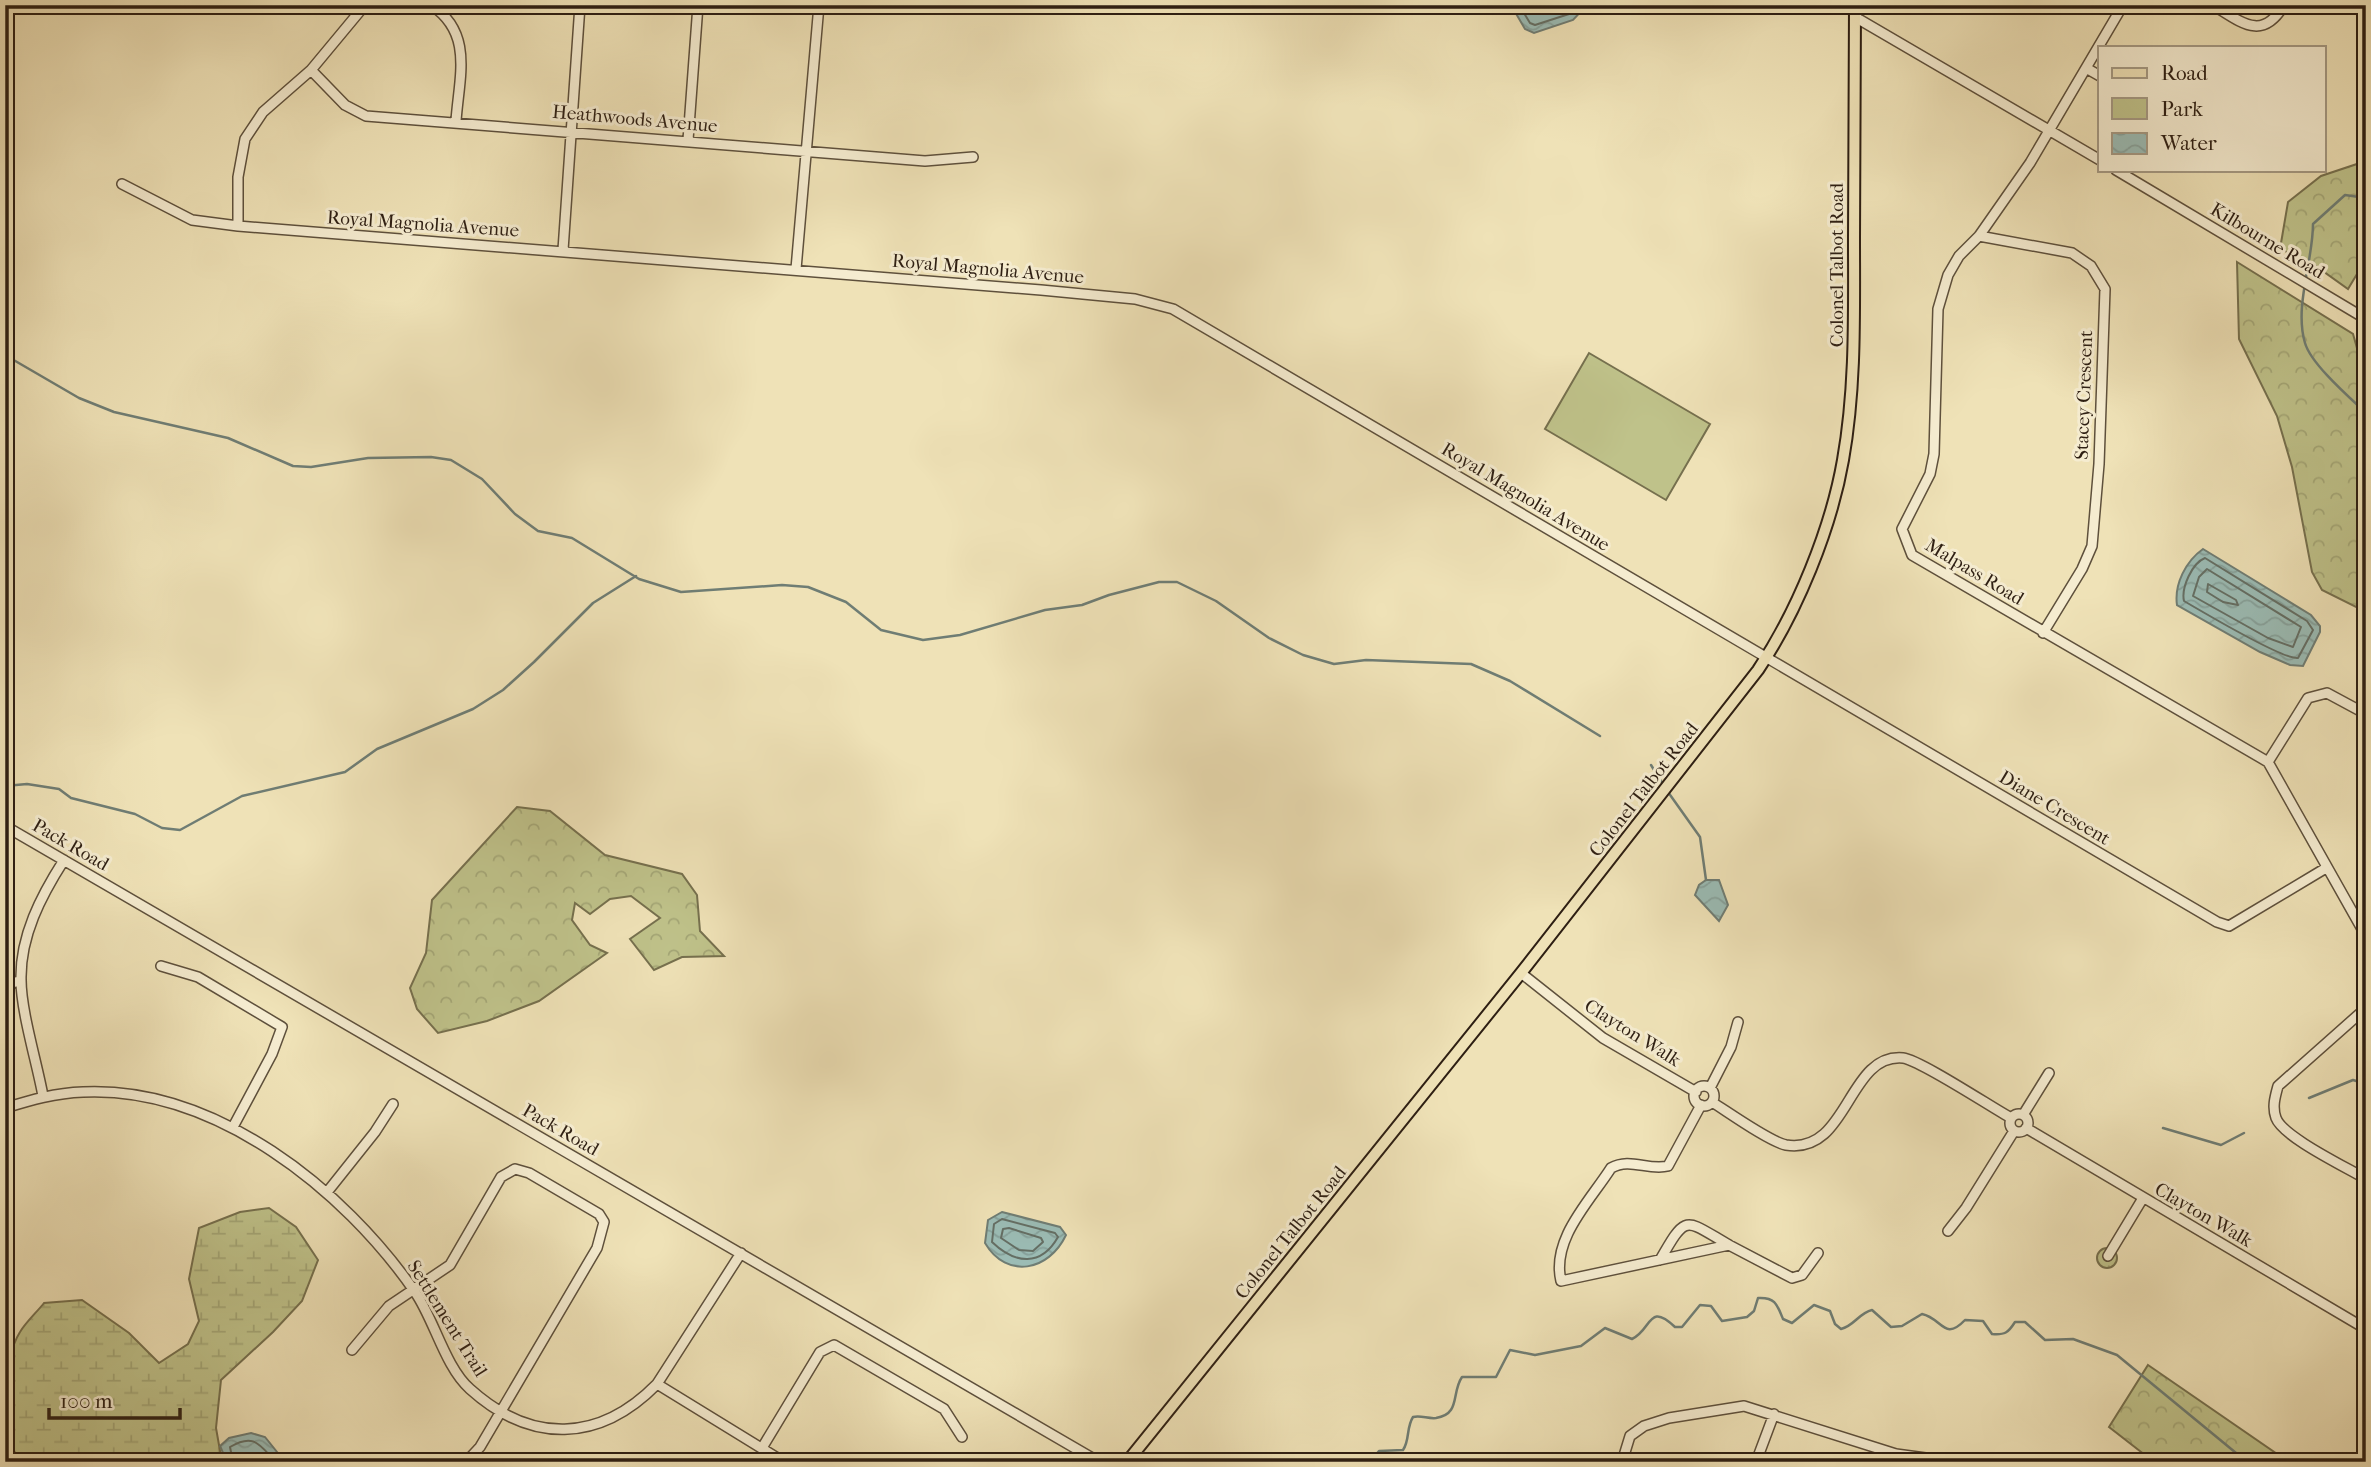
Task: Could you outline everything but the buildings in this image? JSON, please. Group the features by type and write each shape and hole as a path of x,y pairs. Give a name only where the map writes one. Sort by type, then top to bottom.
{"main road":[{"name":"Colonel Talbot Road","path":"1127,1462 1521,973 1781,636 1814,561 1845,451 1853,358 1855,11"}],"street":[{"path":"237,226 237,177 245,138 263,112 310,70 365,5"},
{"path":"432,5 445,14 460,34 456,121"},
{"path":"563,250 580,5"},
{"path":"688,140 698,5"},
{"path":"796,269 819,5"},
{"name":"Malpass Road","path":"2099,46 2123,5"},
{"path":"2213,5 2250,27 2264,26 2275,20 2284,5"},
{"path":"1855,11 2098,159"},
{"name":"Malpass Road","path":"2098,48 2030,163 1979,236 1959,256 1948,275 1938,309 1934,454 1930,474 1902,529 1912,555 2268,762"},
{"path":"2086,68 2098,75"},
{"name":"Heathwoods Avenue","path":"310,70 345,105 366,116 571,130 925,161 973,157"},
{"name":"Kilbourne Road","path":"2119,172 2366,319"},
{"name":"Royal Magnolia Avenue","path":"122,184 192,220 237,226 563,250 671,262 796,269 1135,299 1173,309 1767,657"},
{"name":"Stacey Crescent","path":"1979,236 2072,253 2091,265 2105,289 2099,464 2092,546 2082,569 2043,633"},
{"name":"Diane Crescent","path":"1767,657 2217,922 2229,926 2326,868"},
{"path":"2366,714 2327,693 2308,698 2268,762 2366,936"},
{"name":"Pack Road","path":"5,826 1099,1462"},
{"path":"43,1096 20,981 24,948 33,917 42,895 64,860"},
{"path":"161,966 198,977 282,1027 272,1054 233,1127"},
{"name":"Clayton Walk","path":"1521,973 1602,1038 1696,1092"},
{"path":"5,984 20,981"},
{"path":"2366,1008 2278,1086 2273,1104 2276,1120 2287,1132 2366,1179"},
{"path":"1710,1088 1731,1046 1738,1022"},
{"path":"1728,1245 1561,1281 1557,1263 1563,1242 1611,1168 1620,1163 1658,1169 1668,1166 1701,1105 1712,1102 1784,1145 1799,1145 1818,1139 1829,1130 1871,1068 1883,1062 1905,1058 2011,1118"},
{"path":"2023,1115 2049,1073"},
{"path":"1701,1105 1695,1100 1696,1092 1702,1087 1710,1088"},
{"path":"1710,1088 1714,1095 1712,1102"},
{"name":"Settlement Trail","path":"5,1108 43,1096 84,1092 133,1094 233,1127 328,1191 356,1217 415,1292 468,1387 500,1411 541,1429 582,1429 608,1421 642,1399 657,1384 740,1253"},
{"path":"328,1191 375,1132 393,1104"},
{"path":"1948,1231 1966,1208 2014,1130 2026,1128 2027,1121 2023,1115 2016,1114 2011,1118 2010,1125 2014,1130"},
{"name":"Clayton Walk","path":"2026,1128 2366,1329"},
{"path":"352,1350 389,1306 415,1292 450,1265 501,1177 515,1169 529,1173 599,1214 604,1222 597,1248 480,1447 466,1462"},
{"path":"2108,1256 2143,1198"},
{"path":"1660,1259 1678,1227 1684,1224 1692,1224 1792,1278 1802,1275 1818,1254"},
{"path":"762,1448 820,1352 834,1345 944,1409 962,1437"},
{"path":"657,1384 784,1462"},
{"path":"1622,1462 1630,1436 1644,1426 1669,1418 1744,1406 1774,1414 1894,1458 1955,1462"},
{"path":"1756,1462 1774,1414"}],"green space":[{"path":"2366,161 2366,259 2348,289 2310,262 2280,249 2288,202 2321,176"},
{"path":"2237,262 2353,334 2366,380 2366,612 2322,590 2312,572 2292,467 2277,416 2239,339"},
{"path":"1589,353 1710,424 1666,500 1545,429"},
{"path":"517,807 550,811 605,855 682,874 697,895 700,931 724,956 682,957 654,970 630,939 660,918 631,896 610,899 590,914 575,903 572,920 590,945 607,953 539,1001 487,1021 438,1033 417,1009 410,988 426,953 432,900"},
{"path":"269,1208 296,1227 318,1260 302,1301 221,1380 216,1428 222,1462 20,1462 9,1434 6,1379 9,1361 20,1332 44,1303 82,1300 129,1333 159,1363 188,1344 199,1321 189,1279 199,1228 240,1212"},
{"path":"2107,1248 2114,1251 2117,1258 2114,1265 2107,1268 2100,1265 2097,1258 2100,1251"},
{"path":"2148,1365 2280,1456 2284,1462 2154,1462 2109,1427"}],"water":[{"path":"1511,5 1587,5 1573,20 1534,33 1525,29"},
{"path":"2203,549 2311,615 2320,626 2320,632 2303,666 2290,665 2260,652 2177,605 2177,589 2182,574 2191,560"},
{"path":"1706,880 1719,880 1728,905 1719,921 1695,895 1699,885"},
{"path":"1002,1212 1060,1227 1066,1235 1049,1257 1039,1263 1016,1266 994,1255 985,1243 988,1220"},
{"path":"251,1433 265,1437 285,1462 227,1462 220,1446 229,1438"}],"waterway":[{"path":"2366,198 2345,195 2313,224 2302,314 2305,343 2315,361 2366,413"},
{"path":"5,355 79,398 114,412 228,438 293,466 311,467 368,458 431,457 451,460 482,479 515,514 538,531 572,538 639,579 681,592 782,585 808,587 846,602 881,630 923,640 960,635 1045,610 1082,605 1159,582 1177,582 1216,601 1269,638 1303,655 1334,664 1366,660 1471,664 1510,681 1600,736"},
{"path":"5,786 27,784 59,789 71,798 135,814 162,828 180,830 242,796 345,772 377,749 473,709 503,690 593,603 636,576"},
{"path":"1651,765 1664,786"},
{"path":"1668,792 1700,837 1706,880"},
{"path":"2309,1098 2353,1080 2366,1084"},
{"path":"2163,1128 2221,1145 2244,1133"},
{"path":"1370,1462 1379,1451 1403,1450 1413,1417 1436,1418 1449,1412 1462,1377 1496,1377 1510,1350 1535,1355 1581,1346 1605,1328 1632,1339 1655,1317 1660,1317 1675,1327 1682,1327 1700,1305 1711,1306 1722,1321 1747,1317 1754,1311 1758,1298 1772,1300 1783,1319 1792,1323 1814,1305 1830,1311 1835,1324 1841,1329 1872,1310 1891,1327 1902,1326 1922,1314 1947,1329 1952,1329 1965,1320 1983,1321 1992,1334 2006,1332 2015,1322 2025,1322 2045,1340 2073,1339 2117,1355 2247,1462"}]}
